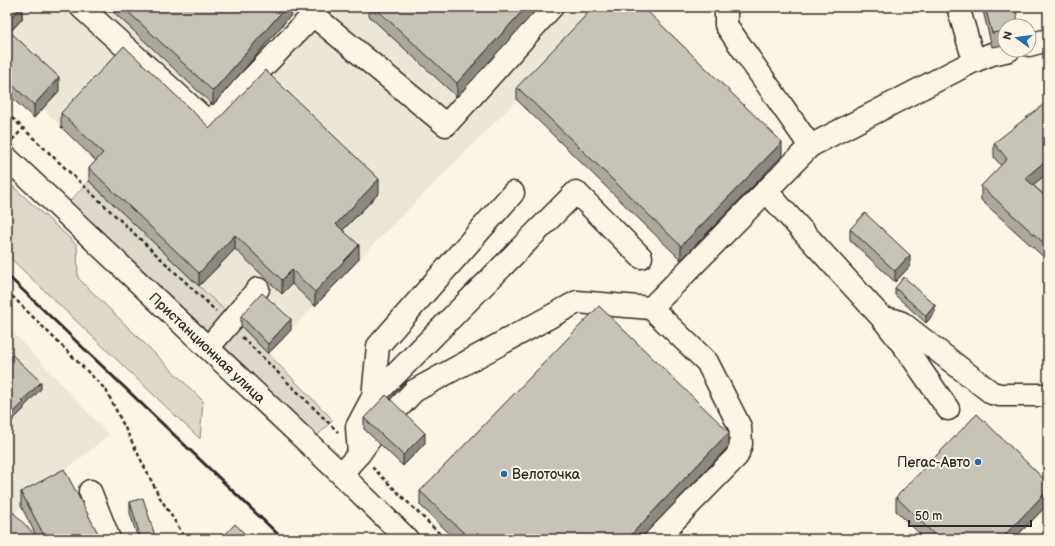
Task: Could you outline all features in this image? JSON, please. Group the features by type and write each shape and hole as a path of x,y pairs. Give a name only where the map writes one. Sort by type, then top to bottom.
{"street":[{"path":"81,7 209,123 316,11 446,125 552,7"},
{"path":"726,7 726,25 810,146"},
{"path":"958,7 974,61"},
{"path":"1037,43 1048,40"},
{"path":"652,308 810,146 974,61 997,53"},
{"name":"Пристанционная улица","path":"8,151 208,348 407,539"},
{"path":"766,191 882,318 907,350 948,409"},
{"path":"359,454 357,427 373,397 576,192 641,257"},
{"path":"373,397 378,346 513,193"},
{"path":"208,348 258,289"},
{"path":"340,474 359,454 372,436 414,391 577,302 652,308 707,362 740,427 741,444 737,456 656,539"},
{"path":"882,318 902,323 992,393 1000,395 1048,395"},
{"path":"90,492 110,539"}],"path":[{"path":"7,113 23,129 8,151"},
{"path":"7,291 106,390 159,496 186,539"}],"shaded area":[{"path":"7,7 607,7 359,259 268,354 241,326 89,181 103,167 43,109 34,118 7,94"},
{"path":"1048,173 1048,213 1025,191"},
{"path":"7,181 77,245 78,278 203,401 200,439 7,255"},
{"path":"89,181 241,326 333,420 316,437 69,202"},
{"path":"7,326 109,435 21,506 7,522"}],"building":[{"path":"7,7 21,7 7,22"},
{"path":"123,7 286,7 213,91"},
{"path":"374,7 526,7 457,83"},
{"path":"594,7 643,7 782,142 681,246 517,87"},
{"path":"985,7 1016,7 1017,18 997,18 997,32 992,33"},
{"path":"7,29 59,77 34,105 7,80"},
{"path":"124,46 210,128 265,70 379,179 336,224 359,245 315,292 292,270 282,280 235,235 199,273 89,168 103,153 61,113"},
{"path":"1048,101 1048,159 1025,178 1048,199 1048,247 981,186 1007,159 994,143"},
{"path":"865,213 910,255 895,271 850,229"},
{"path":"904,277 935,305 926,316 895,288"},
{"path":"262,293 291,319 268,344 241,316"},
{"path":"599,306 729,432 627,539 470,539 420,491"},
{"path":"7,350 41,382 7,419"},
{"path":"386,395 425,433 403,455 364,418"},
{"name":"Пегас-Авто","path":"977,414 1048,483 1048,490 1001,539 939,539 896,497"},
{"path":"64,469 101,539 70,539 69,537 65,539 46,539 21,492"},
{"path":"143,498 156,539 141,539 130,502"},
{"path":"10,509 36,536 33,539 7,539 7,512"},
{"path":"235,524 250,539 221,539"}],"railway":[{"path":"7,275 283,539"}],"place":[{"name":"Пегас-Авто","path":"978,462"},
{"name":"Велоточка","path":"504,474"}]}
